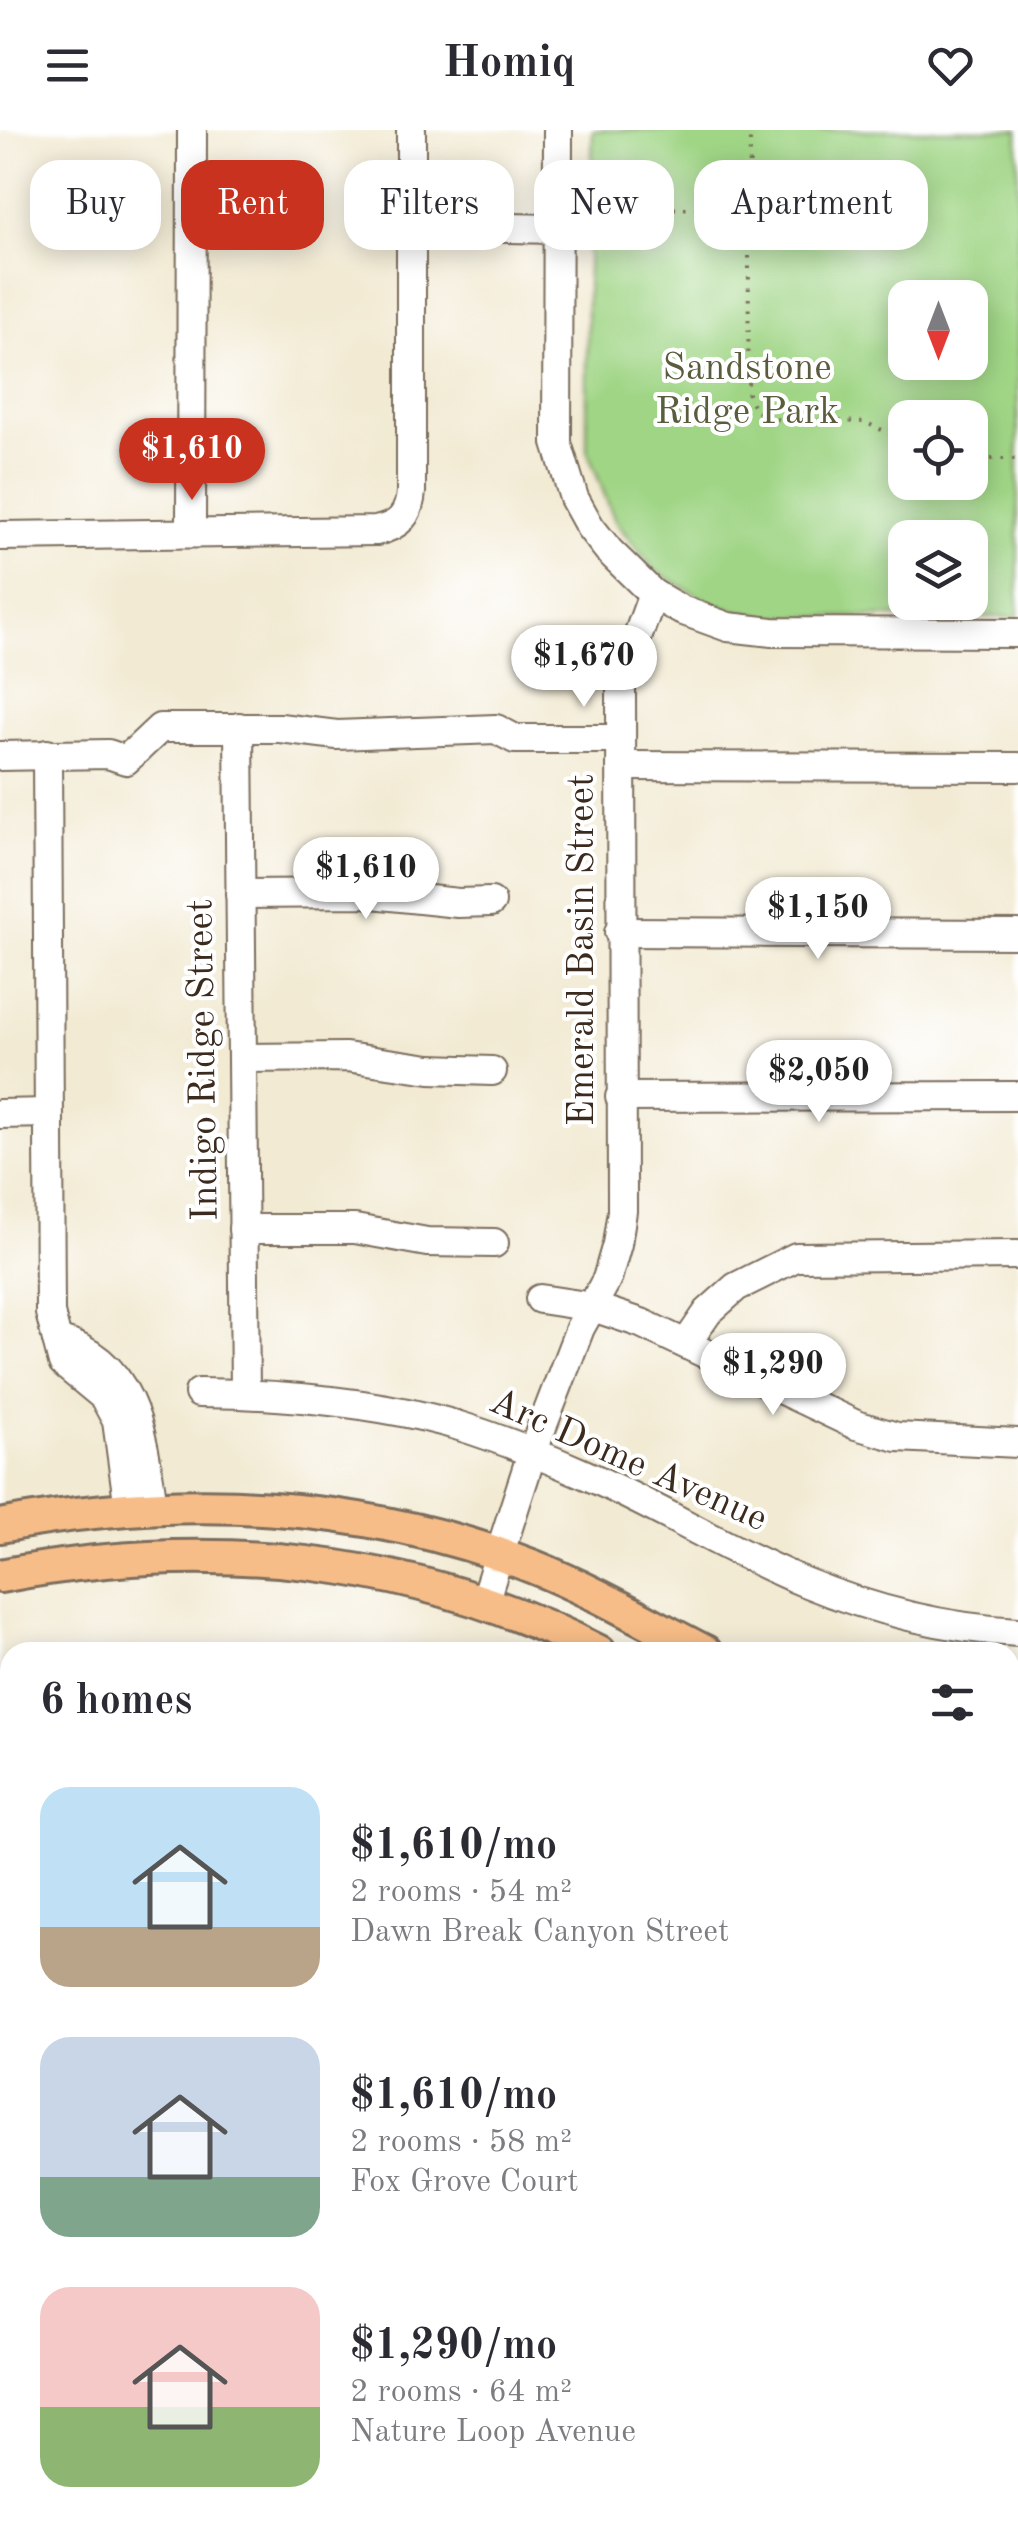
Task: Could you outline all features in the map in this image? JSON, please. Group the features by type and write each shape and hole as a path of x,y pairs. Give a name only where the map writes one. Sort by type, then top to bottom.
{"main road":[{"path":"0,1526 141,1507 258,1507 399,1526 499,1555 594,1593 685,1642"},
{"path":"0,1576 94,1561 214,1554 333,1565 401,1578 484,1602 577,1642"}],"street":[{"path":"191,532 192,130"},
{"path":"411,130 411,160"},
{"path":"558,130 558,160"},
{"path":"0,536 376,530 400,521 410,508 411,492 410,250"},
{"path":"557,250 555,416 562,468 590,526 609,552 653,594 681,610 728,627 772,632 1018,633"},
{"name":"Emerald Basin Street","path":"484,1602 532,1453 580,1328 607,1278 617,1244 622,1211 620,682 653,594"},
{"path":"0,756 108,754 126,760 160,728 239,726 337,735 496,729 515,739 548,739 620,752 1018,767"},
{"name":"Indigo Ridge Street","path":"239,726 245,1394"},
{"path":"47,754 50,1313 57,1340 76,1345 88,1369 131,1400 144,1446 141,1507"},
{"path":"240,894 363,893 492,902"},
{"path":"619,932 1018,934"},
{"path":"242,1058 346,1057 430,1069 492,1072"},
{"path":"620,1098 1018,1096"},
{"path":"0,1114 48,1114"},
{"path":"244,1229 355,1229 427,1242 494,1243"},
{"path":"686,1344 708,1312 736,1287 796,1258 1018,1255"},
{"path":"540,1299 593,1307 641,1323 856,1425 897,1437 1018,1443"},
{"name":"Arc Dome Avenue","path":"199,1393 351,1404 454,1424 532,1453 841,1596 941,1624 1018,1632"}],"path":[{"path":"750,130 750,160"},
{"path":"749,250 748,394 758,414 784,422 864,422 888,433"},
{"path":"988,459 1018,459"}],"green space":[{"name":"Sandstone Ridge Park","path":"593,130 1018,130 1018,617 988,617 988,520 888,520 888,617 765,617 714,605 654,570 615,521 587,450 589,250 674,250 674,160 592,160"}]}
